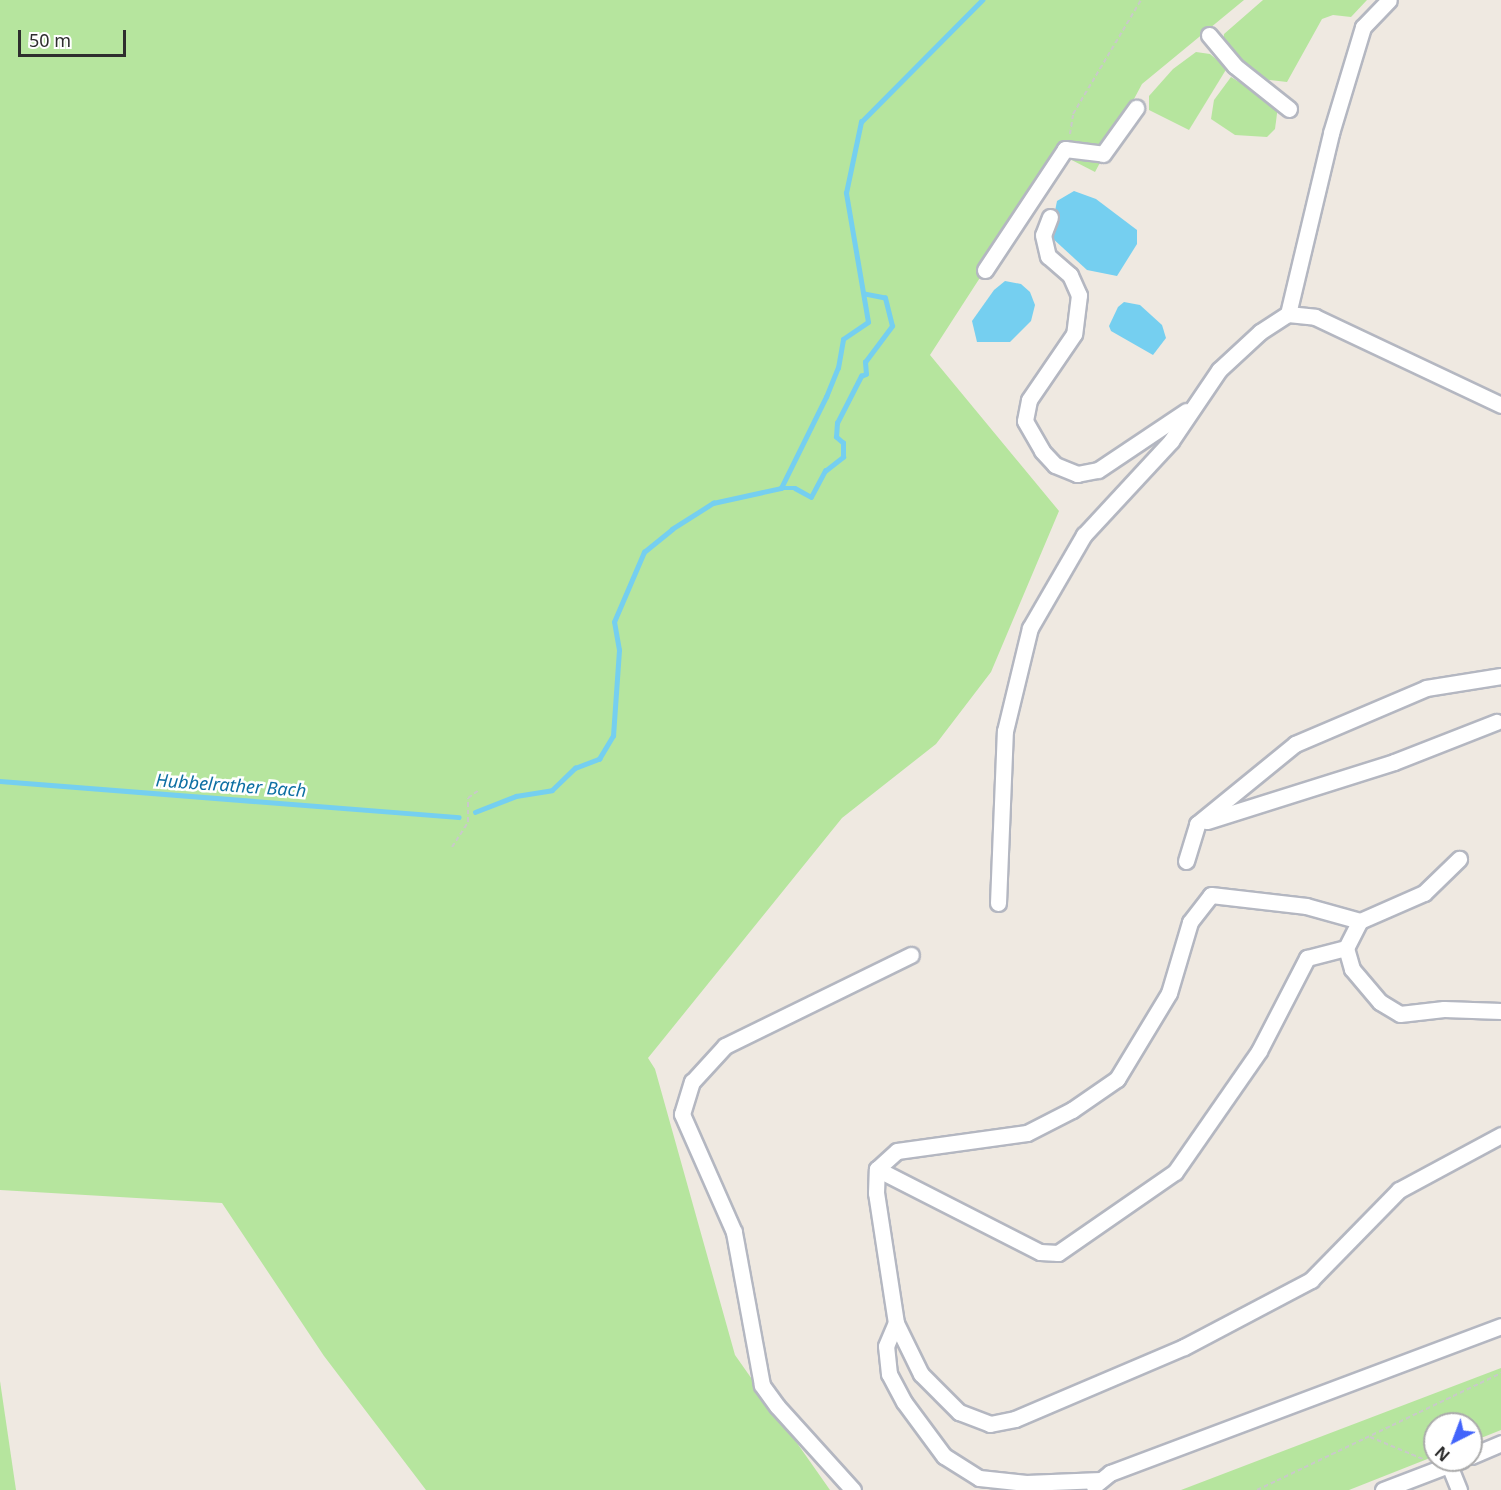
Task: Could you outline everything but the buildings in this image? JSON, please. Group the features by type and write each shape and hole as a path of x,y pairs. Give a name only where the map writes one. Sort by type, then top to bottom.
{"street":[{"path":"1288,314 1330,133 1363,27 1389,0"},
{"path":"1209,35 1235,66 1289,109"},
{"path":"985,270 1065,149 1103,154 1136,108"},
{"path":"1050,217 1043,235 1048,256 1070,275 1079,295 1074,334 1029,400 1025,421 1042,451 1055,465 1077,474 1098,470 1191,408"},
{"path":"998,903 1005,731 1030,628 1084,535 1171,441 1191,408 1219,370 1260,332 1288,314 1315,317 1501,405"},
{"path":"1186,861 1197,824 1295,744 1426,688 1501,676"},
{"path":"1197,824 1394,762 1496,722"},
{"path":"1459,859 1424,892 1360,921 1346,948 1352,969 1380,1002 1400,1014 1444,1009 1501,1011"},
{"path":"1360,921 1306,906 1211,895 1190,922 1169,993 1117,1079 1072,1110 1027,1133 897,1151 877,1169 876,1193 896,1323 921,1374 959,1412 990,1424 1015,1419 1184,1347 1311,1280 1399,1190 1501,1135"},
{"path":"877,1169 1040,1252 1058,1253 1174,1172 1259,1051 1307,958 1346,948"},
{"path":"853,1490 777,1406 762,1385 734,1232 682,1114 692,1082 725,1046 911,955"},
{"path":"896,1323 886,1346 889,1374 904,1402 944,1456 979,1478 1026,1483 1096,1485 1110,1473 1501,1326"},
{"path":"1483,1451 1501,1443"},
{"path":"1383,1490 1429,1472"},
{"path":"1457,1472 1461,1489"}],"path":[{"path":"1065,149 1072,114 1141,0"},
{"path":"452,847 468,822 468,798 479,790"},
{"path":"1257,1490 1501,1373"},
{"path":"1369,1436 1407,1454 1423,1457"}],"green space":[{"path":"0,0 1244,0 1142,84 1095,172 1060,154 930,355 1059,511 991,672 936,744 842,818 648,1058 655,1069 735,1355 830,1490 426,1490 324,1356 222,1203 0,1190"},
{"path":"1263,0 1367,0 1351,17 1333,15 1322,19 1287,82 1260,79 1223,43 1224,34"},
{"path":"1196,52 1210,54 1227,68 1189,130 1149,110 1149,96 1173,69"},
{"path":"1231,77 1278,106 1275,129 1267,137 1235,135 1211,119 1214,100"},
{"path":"1501,1368 1501,1430 1483,1437 1483,1412 1423,1412 1423,1461 1349,1490 1181,1490"},
{"path":"0,1381 16,1490 0,1490"}],"water":[{"path":"1074,191 1096,199 1137,230 1137,244 1117,276 1087,270 1050,236 1057,201"},
{"path":"1005,281 1021,284 1030,292 1035,305 1031,321 1010,342 977,342 972,321 994,290"},
{"path":"1124,302 1140,305 1162,325 1166,338 1153,355 1111,331 1109,326 1118,307"}],"waterway":[{"name":"Hubbelrather Bach","path":"475,812 516,796 552,790 575,768 599,759 613,736 619,650 614,622 644,552 672,529 713,503 781,488 826,397 838,368 843,339 868,322 846,193 861,122 982,0"},
{"path":"781,488 795,488 811,497 825,471 843,457 843,443 836,437 837,423 861,376 866,374 865,362 892,326 885,298 864,294"},
{"name":"Hubbelrather Bach","path":"0,781 459,817"}]}
